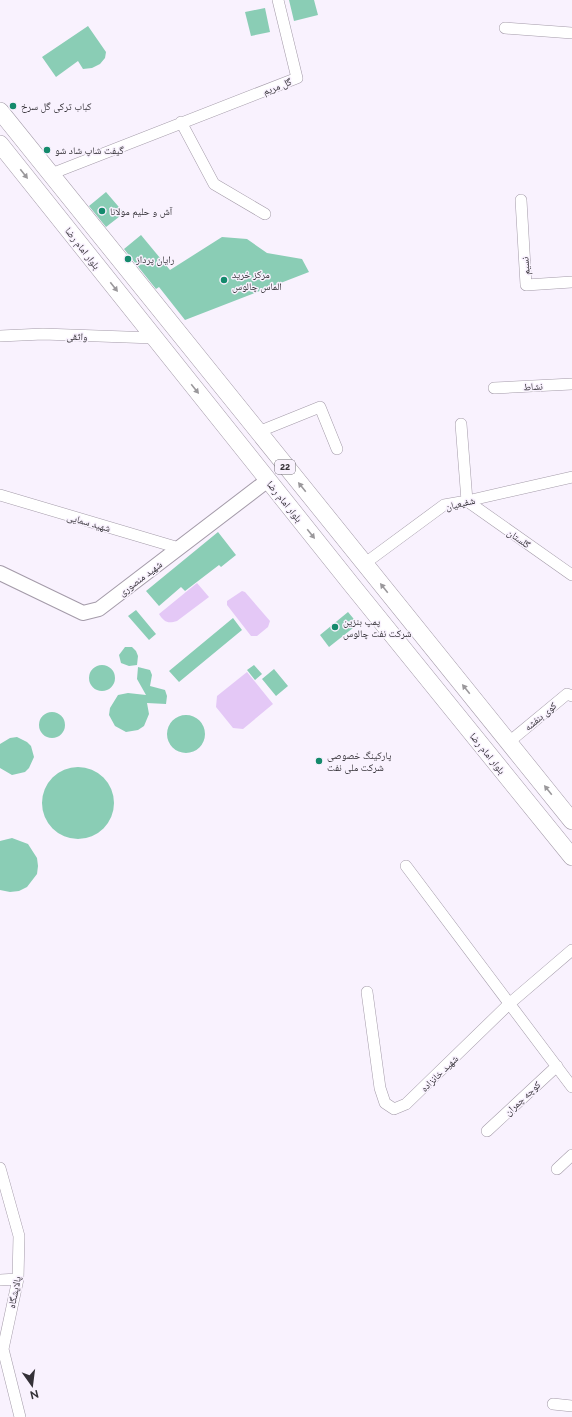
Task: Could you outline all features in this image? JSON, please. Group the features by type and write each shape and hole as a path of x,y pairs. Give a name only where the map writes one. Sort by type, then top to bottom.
{"main road":[{"name":"بلوار امام رضا","path":"0,111 348,545 572,821"},
{"name":"بلوار امام رضا","path":"0,144 331,559 572,857"},
{"path":"331,559 348,545"},
{"path":"429,680 447,666"}],"street":[{"name":"گل مریم","path":"181,122 297,78 278,0"},
{"path":"505,28 572,33"},
{"path":"50,174 181,122 214,184 265,214"},
{"name":"نسیم","path":"520,200 526,285 572,282"},
{"name":"واثقی","path":"0,336 43,334 154,338"},
{"name":"نشاط","path":"494,388 572,384"},
{"path":"258,432 320,407 337,449"},
{"path":"462,424 467,502"},
{"name":"شفیعیان","path":"364,564 444,505 467,502 572,477"},
{"name":"شهید منصوری","path":"0,573 83,613 99,609 268,480"},
{"name":"شهید سمایی","path":"0,495 179,548"},
{"name":"گلستان","path":"467,502 572,575"},
{"name":"کوی بنفشه","path":"509,742 567,694 572,696"},
{"path":"406,866 572,1087"},
{"name":"شهید خانزاده","path":"367,992 380,1088 385,1102 394,1109 406,1104 509,1004 572,950"},
{"name":"کوچه چمران","path":"487,1131 556,1066"},
{"path":"557,1169 572,1155"},
{"name":"پالایشگاه","path":"0,1168 19,1236 18,1279 4,1325 3,1349 20,1417"},
{"path":"0,1280 18,1279"},
{"path":"553,1404 572,1406"}],"shaded area":[{"path":"197,583 209,597 177,621 166,622 159,614"},
{"path":"242,591 245,592 270,621 268,627 257,636 251,636 227,605 227,601"},
{"path":"247,672 273,704 243,729 233,728 216,707 217,696"}],"building":[{"path":"289,0 314,0 318,15 294,21"},
{"path":"265,8 270,32 251,36 245,12"},
{"path":"88,26 106,52 105,58 100,64 92,68 83,69 78,61 56,77 42,57"},
{"path":"106,192 124,213 106,227 89,206"},
{"name":"مرکز خرید الماس چالوس","path":"141,235 170,270 222,237 247,239 267,253 302,259 309,272 185,320 159,287 156,289 124,249"},
{"path":"218,532 236,555 221,567 219,565 185,591 181,587 159,606 146,591"},
{"path":"136,610 156,634 149,640 128,616"},
{"path":"348,612 358,624 329,647 320,635"},
{"path":"233,618 242,630 179,682 169,671"},
{"path":"125,647 132,647 136,651 138,656 137,665 129,666 121,663 119,655"},
{"path":"102,665 111,669 115,678 111,687 102,691 93,687 89,678 93,669"},
{"path":"254,665 262,674 255,680 247,670"},
{"path":"138,667 150,670 152,675 150,686 165,690 167,696 166,704 147,703 149,714 144,726 138,730 126,732 115,726 109,715 110,708 118,695 128,693 146,695 137,679"},
{"path":"274,669 288,686 276,696 262,679"},
{"path":"52,712 61,716 65,725 61,734 52,738 43,734 39,725 43,716"},
{"path":"182,715 190,715 200,720 204,727 204,741 200,748 190,753 182,753 172,748 170,745 167,738 167,730 172,720 175,718"},
{"path":"17,737 27,742 31,746 34,757 29,768 25,772 12,775 0,768 0,744 10,738"},
{"path":"78,767 98,773 108,783 114,803 108,823 98,833 78,839 58,833 48,823 42,803 48,783 58,773"},
{"path":"12,838 28,844 37,858 38,866 37,874 27,887 19,891 10,892 0,890 0,841"}],"place":[{"name":"کباب ترکی گل سرخ","path":"13,106"},
{"name":"گیفت شاپ شاد شو","path":"47,150"},
{"name":"آش و حلیم مولانا","path":"102,211"},
{"name":"رایان پرداز","path":"128,259"},
{"name":"مرکز خرید الماس چالوس","path":"224,280"},
{"name":"پمپ بنزین شرکت نفت چالوس","path":"335,627"},
{"name":"پارکینگ خصوصی شرکت ملی نفت","path":"319,761"}]}
